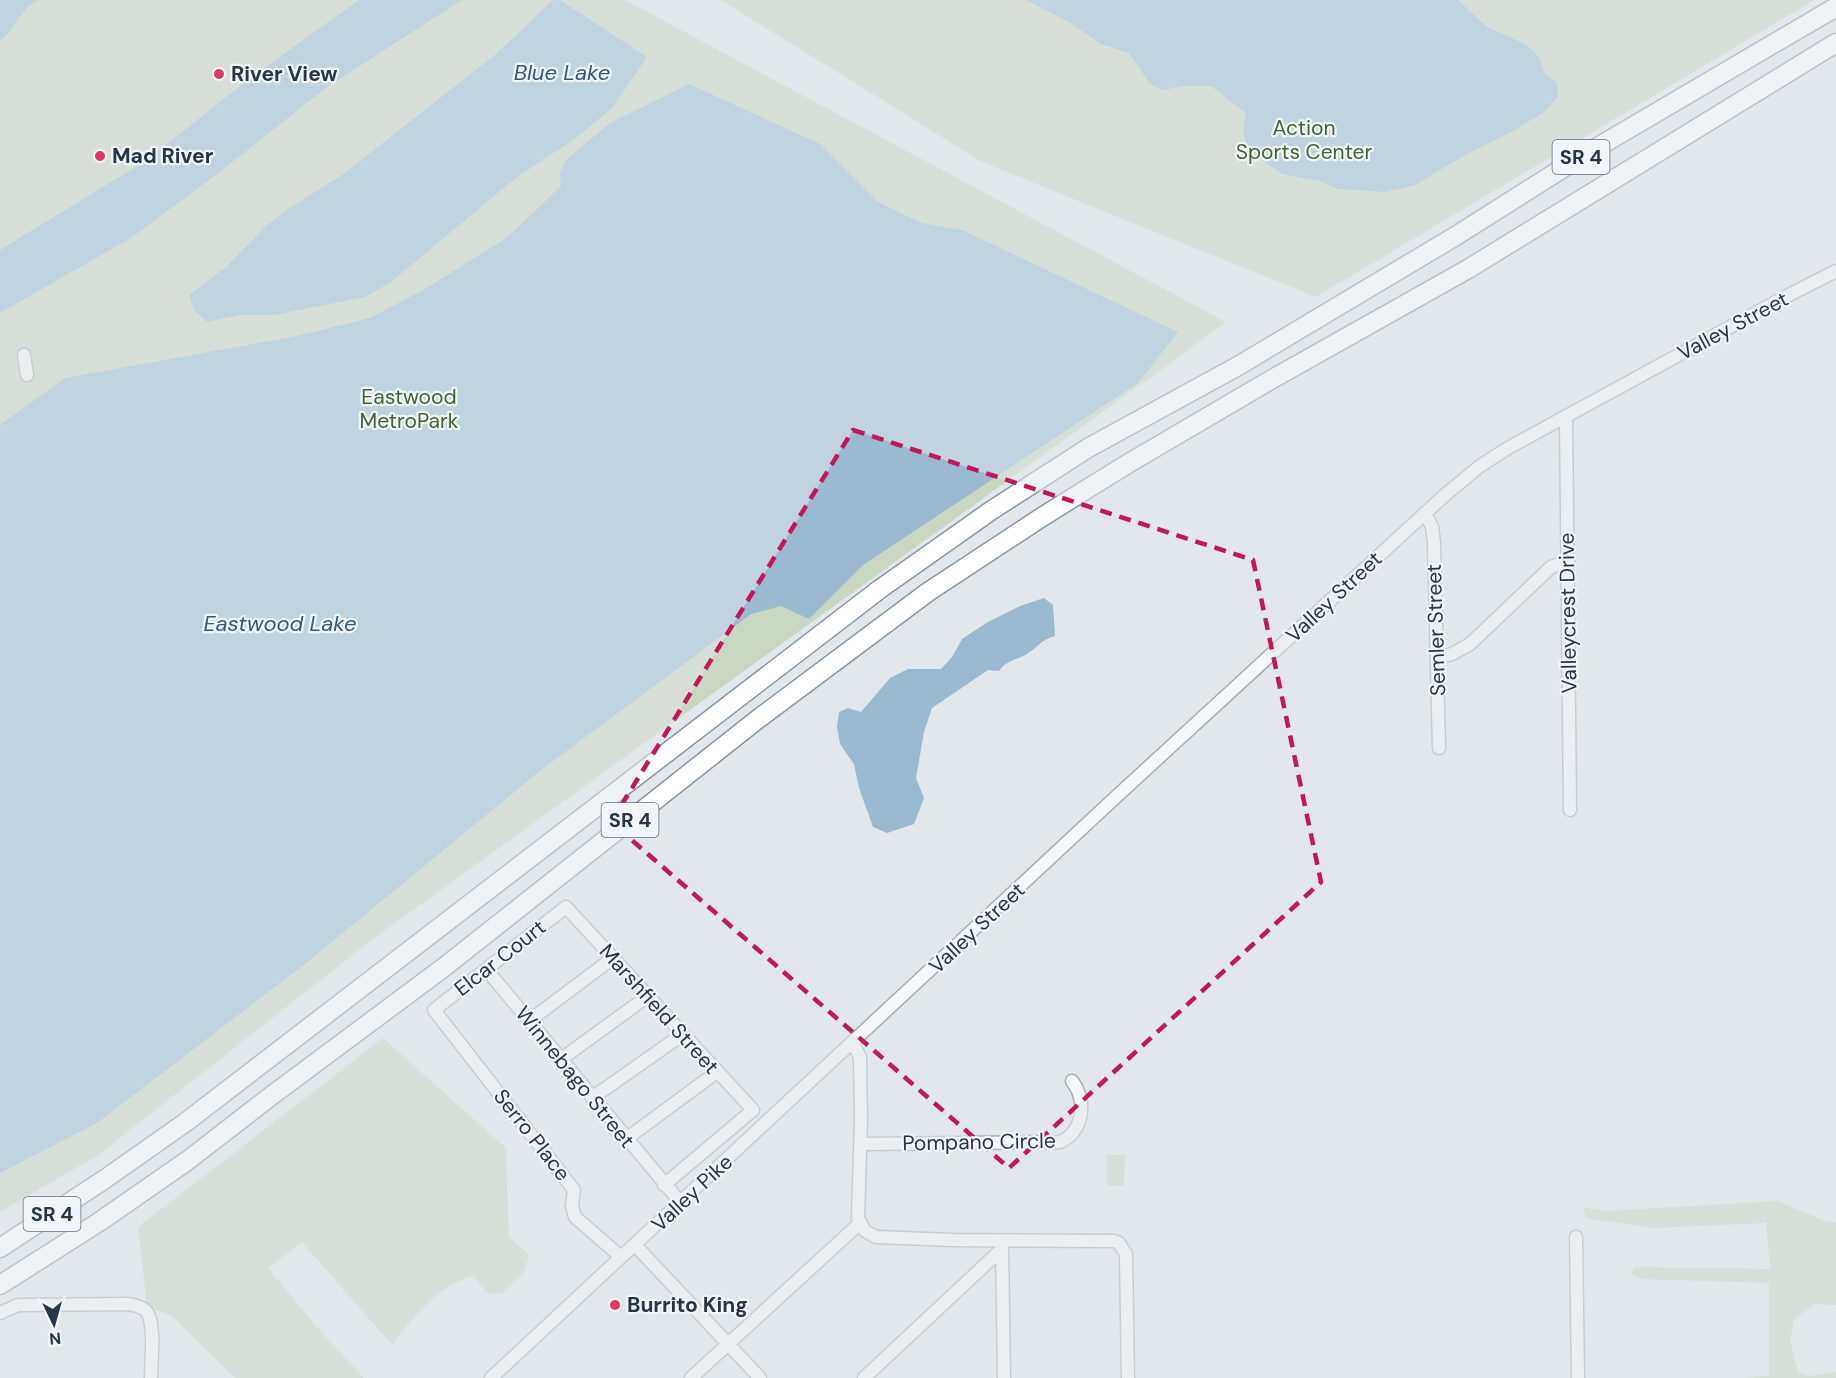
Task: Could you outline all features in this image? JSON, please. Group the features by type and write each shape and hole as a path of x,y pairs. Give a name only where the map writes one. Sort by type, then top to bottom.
{"highway":[{"name":"SR 4","path":"0,1248 186,1122 880,589 992,510 1088,448 1238,366 1454,237 1579,158 1836,7"},
{"name":"SR 4","path":"0,1285 99,1222 187,1161 443,968 758,719 928,592 1129,463 1294,366 1468,269 1836,43"}],"street":[{"name":"Valley Street","path":"892,1007 1425,513 1497,454 1836,271"},
{"path":"24,355 27,375"},
{"name":"Valleycrest Drive","path":"1566,416 1570,810"},
{"name":"Semler Street","path":"1425,513 1432,526 1434,543 1439,748"},
{"path":"1437,658 1452,654 1470,644 1551,567 1568,561"},
{"name":"Marshfield Street","path":"566,907 753,1110 664,1185"},
{"name":"Elcar Court","path":"434,1010 566,907"},
{"path":"528,1021 613,958"},
{"name":"Winnebago Street","path":"486,969 681,1203"},
{"path":"560,1060 648,996"},
{"name":"Valley Pike","path":"491,1378 892,1007"},
{"name":"Serro Place","path":"434,1010 574,1190 572,1206 575,1217 621,1257"},
{"path":"592,1098 683,1034"},
{"path":"853,1043 860,1057 861,1144 857,1209 859,1224 865,1231 876,1237 1002,1245 1114,1241 1119,1243 1126,1254 1128,1378"},
{"path":"626,1139 717,1072"},
{"name":"Pompano Circle","path":"861,1144 1060,1142 1072,1136 1080,1120 1079,1094 1072,1080"},
{"path":"691,1378 859,1224"},
{"path":"1576,1237 1578,1378"},
{"path":"635,1245 760,1378"},
{"path":"864,1378 1002,1245"},
{"path":"1002,1245 1004,1378"},
{"path":"0,1312 18,1305 128,1304 142,1308 147,1312 152,1323 151,1378"}],"highlighted area":[{"path":"853,430 1253,560 1321,882 1009,1168 611,822"}],"green space":[{"name":"Eastwood Lake","path":"0,0 625,0 1226,322 373,939 97,1156 0,1212"},
{"name":"Action Sports Center","path":"721,0 1814,0 1316,297 982,162"},
{"path":"383,1038 506,1148 509,1237 529,1255 524,1273 503,1293 488,1294 473,1276 460,1280 428,1303 392,1345 302,1242 268,1268 317,1327 364,1378 235,1378 172,1316 147,1306 138,1227"},
{"path":"1107,1155 1125,1155 1124,1186 1107,1186"},
{"path":"1778,1201 1827,1222 1836,1222 1836,1305 1815,1304 1794,1320 1790,1340 1798,1372 1809,1376 1836,1372 1836,1378 1743,1378 1769,1376 1769,1283 1640,1279 1631,1274 1634,1267 1770,1269 1766,1223 1654,1228 1586,1218 1583,1207 1605,1211"}],"water":[{"path":"0,0 39,0 22,13 0,41"},
{"path":"359,0 462,0 327,87 221,171 131,238 0,313 0,250 147,160 250,78"},
{"name":"Blue Lake","path":"553,0 560,0 647,57 612,108 576,138 517,177 391,282 365,297 274,315 239,315 207,322 194,310 189,295 226,267 265,227 291,207 342,175 496,54"},
{"path":"1026,0 1458,0 1487,27 1527,45 1538,56 1545,74 1557,82 1558,96 1545,111 1513,131 1465,155 1415,185 1386,192 1338,189 1320,181 1282,174 1248,150 1243,131 1246,113 1211,86 1184,86 1163,90 1150,84 1129,53 1101,44 1069,22"},
{"name":"Eastwood Lake","path":"689,84 820,144 878,202 921,223 962,230 1178,332 1138,383 863,565 809,619 781,606 751,614 541,770 305,964 97,1123 0,1173 0,425 65,378 297,336 370,318 425,289 508,237 561,186 560,172 567,159 610,123"},
{"path":"1044,598 1053,605 1055,636 1043,641 1027,654 1008,662 999,671 988,670 932,708 924,732 916,778 924,798 914,824 887,833 873,827 859,788 854,764 840,744 837,727 839,712 848,708 861,712 890,678 908,669 941,669 952,657 962,639 988,622 1020,606"}],"place":[{"name":"River View","path":"219,74"},
{"name":"Mad River","path":"100,156"},
{"name":"Burrito King","path":"615,1305"}],"park label":[{"name":"Eastwood MetroPark","path":"409,409"}]}
